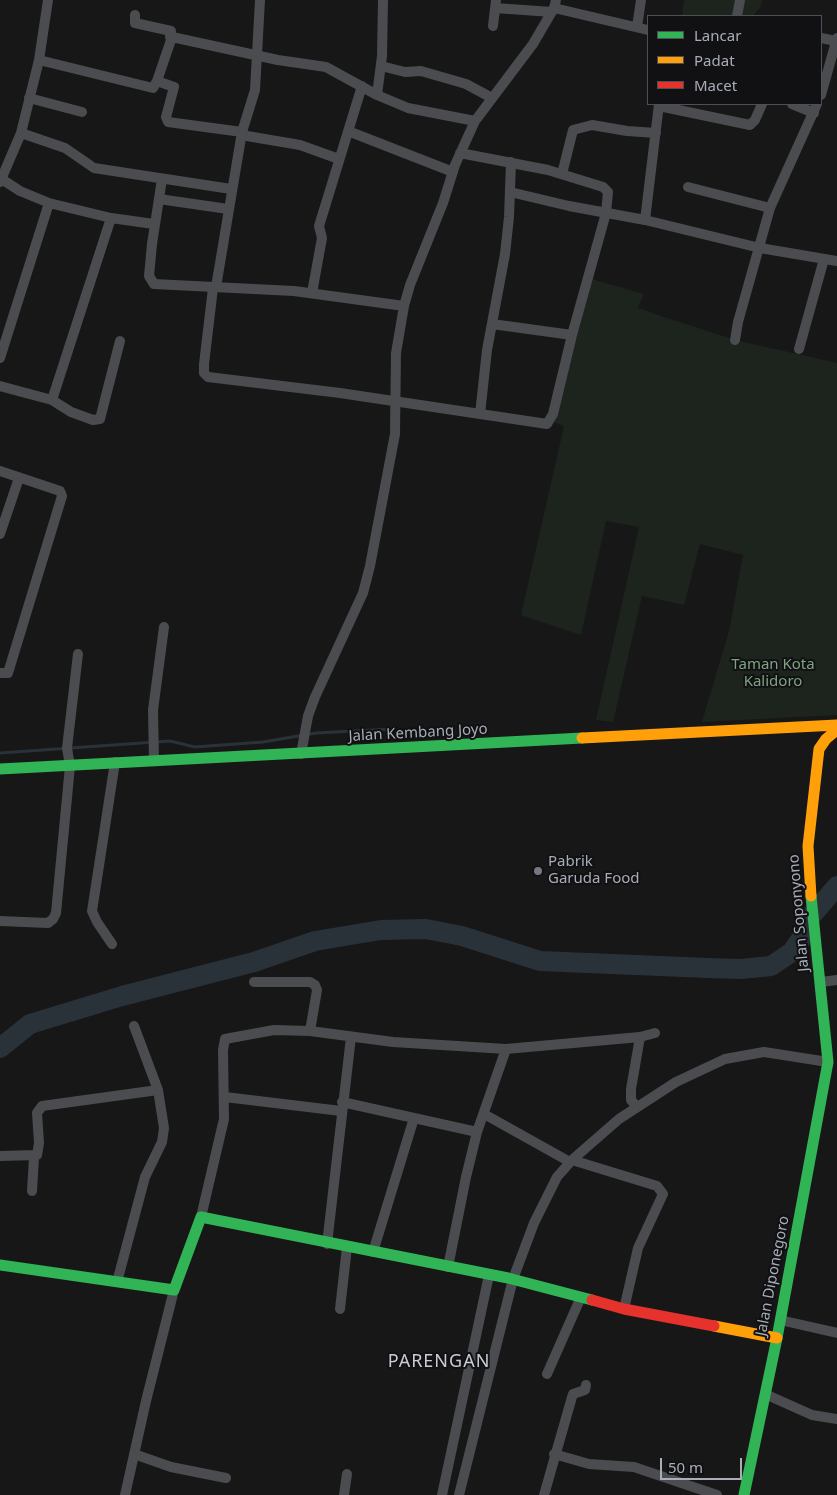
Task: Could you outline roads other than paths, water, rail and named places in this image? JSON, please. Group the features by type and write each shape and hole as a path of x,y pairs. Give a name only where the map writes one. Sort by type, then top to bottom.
{"main road":[{"name":"Jalan Kembang Joyo","path":"0,769 837,725"},
{"path":"780,728 809,742 816,762"},
{"path":"816,762 819,749 826,739 837,730"},
{"name":"Jalan Soponyono","path":"816,762 808,846 809,879 833,1063"},
{"name":"Jalan Diponegoro","path":"744,1495 833,1063"},
{"path":"0,1265 174,1290 193,1234 201,1217 327,1244 512,1279 624,1309 777,1338"}],"street":[{"path":"48,0 39,60 21,133 0,179 20,191 49,203 111,218 154,224"},
{"path":"260,0 258,54 254,90 242,134 214,287 204,364 206,376 547,424 553,414 572,335 606,213 608,192 603,187 562,174 460,153"},
{"path":"377,95 381,66 384,12 382,0"},
{"path":"637,27 641,0"},
{"path":"737,15 740,0"},
{"path":"493,26 496,4 554,7 647,30"},
{"path":"301,754 308,716 363,593 370,566 393,442 396,353 404,306 410,285 443,203 452,172 475,121 533,44 554,7"},
{"path":"39,60 152,88 158,81 171,31 135,23 135,15"},
{"path":"170,37 258,54 278,60 326,67 377,95 408,108 475,121"},
{"path":"822,38 837,39 822,92"},
{"path":"381,66 405,72 409,70 428,73 466,84 492,98"},
{"path":"158,81 174,87 166,117 168,122 300,145 339,159"},
{"path":"312,293 322,238 319,226 362,86"},
{"path":"29,98 82,112"},
{"path":"645,220 659,105 750,125 755,120 762,105"},
{"path":"735,340 745,296 770,208 816,108 798,105"},
{"path":"562,174 573,130 592,125 627,131 656,133"},
{"path":"348,131 452,172"},
{"path":"21,133 70,151 94,168 231,189"},
{"path":"480,414 492,324 505,254 511,162"},
{"path":"162,179 154,224 151,281 157,285 312,293 404,306"},
{"path":"688,187 770,208"},
{"path":"510,192 645,220 760,248 837,261"},
{"path":"158,199 228,209"},
{"path":"0,358 49,203"},
{"path":"52,400 111,218"},
{"path":"798,349 824,259"},
{"path":"492,324 572,335"},
{"path":"0,386 52,400 71,412 94,420 100,419 120,342"},
{"path":"0,471 60,491 62,498 8,673 0,673"},
{"path":"0,534 19,478"},
{"path":"154,760 152,710 164,627"},
{"path":"0,921 39,924 53,919 57,906 70,766 67,748 78,654"},
{"path":"112,944 92,911 115,762"},
{"path":"821,982 837,980"},
{"path":"254,982 310,982 315,985 317,990 310,1031"},
{"path":"117,1282 145,1176 162,1142 164,1128 158,1090 134,1026"},
{"path":"201,1217 224,1119 223,1069 226,1040 274,1030 310,1031 393,1042 506,1049 655,1034"},
{"path":"327,1244 351,1037"},
{"path":"637,1107 632,1100 631,1089 640,1037"},
{"path":"448,1267 477,1132 506,1049"},
{"path":"459,1495 512,1279 534,1223 557,1178 571,1161 619,1119 637,1107 676,1082 725,1060 743,1054 764,1052 833,1063"},
{"path":"32,1191 34,1157 39,1151 37,1113 42,1106 158,1090"},
{"path":"225,1097 342,1106 414,1118 477,1132"},
{"path":"484,1114 571,1161 657,1186 663,1194 638,1248 624,1309"},
{"path":"373,1252 414,1118"},
{"path":"0,1156 34,1157"},
{"path":"340,1309 347,1247"},
{"path":"442,1495 488,1275"},
{"path":"125,1495 174,1290"},
{"path":"547,1374 581,1297"},
{"path":"780,1320 837,1333"},
{"path":"544,1495 554,1454 573,1394 583,1391 586,1385"},
{"path":"765,1394 812,1415 837,1419"},
{"path":"134,1454 171,1467 226,1478"},
{"path":"554,1454 589,1464 634,1467 717,1495"},
{"path":"344,1495 347,1474"}],"waterway":[{"path":"0,753 170,741 195,747 263,742 316,733 392,729"},
{"path":"0,1048 30,1024 122,996 254,962 315,941 381,930 426,929 462,936 540,961 741,969 771,966 792,952 801,939 806,922 837,886"}],"place":[{"name":"Pabrik Garuda Food","path":"538,871"}],"district":[{"name":"PARENGAN","path":"439,1362"}],"park label":[{"name":"Taman Kota Kalidoro","path":"773,674"}]}
